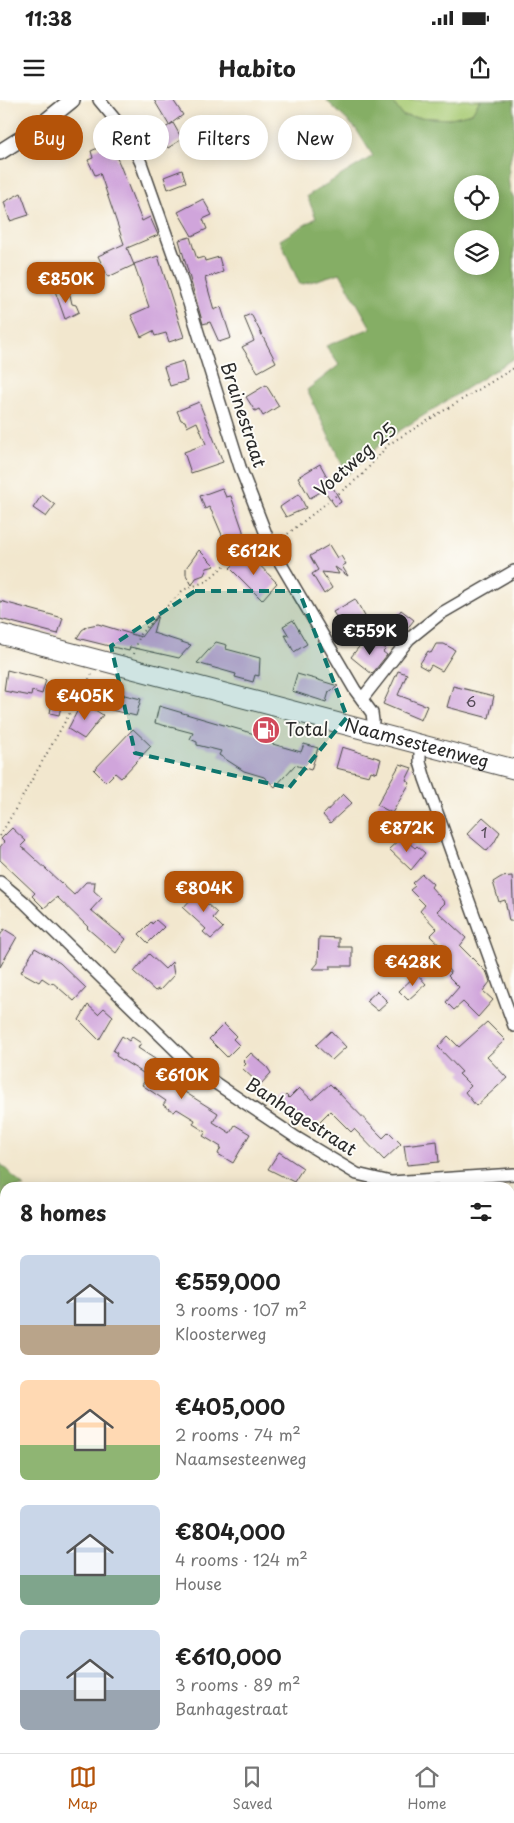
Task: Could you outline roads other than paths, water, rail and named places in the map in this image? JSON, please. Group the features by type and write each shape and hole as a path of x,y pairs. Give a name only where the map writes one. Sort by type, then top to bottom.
{"main road":[{"name":"Naamsesteenweg","path":"0,634 514,770"}],"street":[{"path":"0,152 36,129 72,100"},
{"name":"Brainestraat","path":"99,100 128,135 141,163 178,268 240,467 271,548 307,612 373,717 370,731"},
{"path":"362,699 409,639 440,614 514,571"},
{"path":"420,745 420,762 424,779 514,1026"},
{"name":"Banhagestraat","path":"0,882 24,902 196,1070 297,1138 357,1174 391,1182 514,1174"}],"place":[{"name":"Total","path":"266,730"}]}
